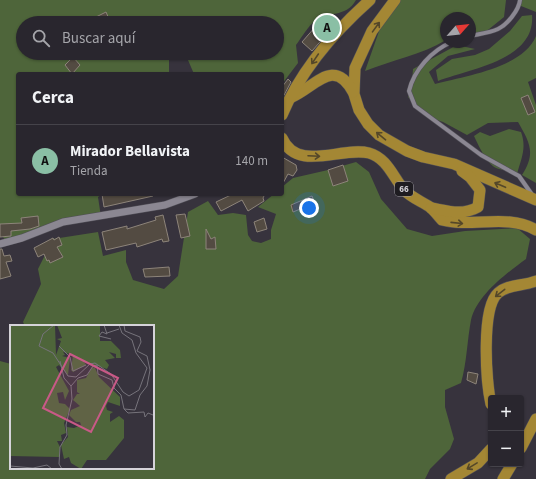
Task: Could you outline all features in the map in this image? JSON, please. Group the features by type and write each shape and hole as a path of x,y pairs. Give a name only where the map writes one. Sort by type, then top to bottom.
{"highway":[{"path":"284,111 295,88 322,49 370,0"},
{"path":"354,94 355,68 372,31 394,0"},
{"path":"292,97 301,93 319,79 332,75 340,76 345,79 354,94 359,110 379,136 407,152 454,164 536,200"},
{"name":"66","path":"284,141 292,151 312,157 352,152 368,153 377,156 385,163 404,189 414,198 431,208 442,220 452,222 514,223 536,230"},
{"path":"431,208 458,213 478,207 480,190 470,176 454,164"},
{"path":"489,395 487,381 486,354 490,306 499,292 508,288 536,281"},
{"path":"524,442 536,419"},
{"path":"451,479 478,463 488,452"},
{"path":"503,479 510,467"}],"street":[{"path":"476,35 499,29 512,16 520,5 520,0"},
{"path":"443,48 431,56 416,72 409,91 415,106 481,155 519,176 536,200"},
{"path":"0,244 22,238 63,222 166,205 190,196"}],"green space":[{"path":"0,0 356,0 352,6 342,12 321,17 310,25 296,45 298,63 284,81 284,72 193,72 188,60 284,60 284,16 16,16 16,60 169,60 169,72 16,72 16,196 100,196 98,197 101,217 48,224 8,245 0,232"},
{"path":"397,0 506,0 504,17 483,34 476,35 476,12 440,12 440,43 417,54 365,71 383,20"},
{"path":"520,0 536,0 536,12 521,6"},
{"path":"532,15 530,30 524,43 512,52 483,67 438,81 436,70 452,59 475,55 489,49 510,31 522,16"},
{"path":"536,36 536,78 528,82 536,105 536,183 522,175 529,160 530,148 526,136 518,122 488,123 467,135 443,122 425,116 408,97 412,82 413,69 452,48 475,49 448,56 429,72 435,84 492,69 519,56 529,47"},
{"path":"509,129 521,132 523,138 523,153 517,174 515,172 499,169 491,164 487,160 474,136 480,132 490,136"},
{"path":"356,162 369,172 381,199 407,229 432,236 465,231 517,228 530,239 526,259 510,271 486,293 474,311 471,320 465,367 461,383 445,390 445,407 454,439 450,449 430,469 425,479 0,479 0,361 10,364 10,469 154,469 154,325 24,325 23,322 41,284 38,269 53,239 98,232 103,256 126,250 126,262 133,280 164,289 178,276 188,212 208,201 218,215 233,213 246,215 248,235 252,241 261,243 271,239 271,230 276,214 258,207 272,196 284,196 284,185 293,178"}],"building":[{"path":"106,12 108,16 98,16"},
{"path":"323,18 333,27 312,51 302,42"},
{"path":"70,60 76,60 80,65 74,72 70,72 65,65"},
{"path":"288,79 291,82 284,95 284,84"},
{"path":"528,95 535,112 528,115 521,98"},
{"path":"284,158 296,165 297,170 293,176 288,174 284,181"},
{"path":"343,165 348,181 333,186 328,170"},
{"path":"102,196 153,196 104,207"},
{"path":"229,196 264,196 264,201 248,211 242,200 221,211 216,202"},
{"path":"312,196 315,203 293,212 291,205"},
{"path":"185,214 190,236 181,238 176,215"},
{"path":"163,215 169,241 163,242 162,239 137,247 136,243 106,250 102,232 127,226 127,229 156,220 155,217"},
{"path":"38,216 39,226 30,229 11,231 11,236 0,237 0,224 22,223 21,218"},
{"path":"264,218 267,229 257,232 254,222"},
{"path":"206,229 211,239 215,237 216,249 206,249"},
{"path":"59,237 62,245 57,247 63,257 50,263 49,260 47,261 44,254 38,257 34,248 53,238 54,240"},
{"path":"0,249 2,249 4,256 10,255 12,261 6,262 11,276 0,279"},
{"path":"169,267 170,276 145,277 143,269"},
{"path":"468,372 478,374 476,384 467,380"}],"place":[{"name":"Mirador Bellavista","path":"327,28"}]}
